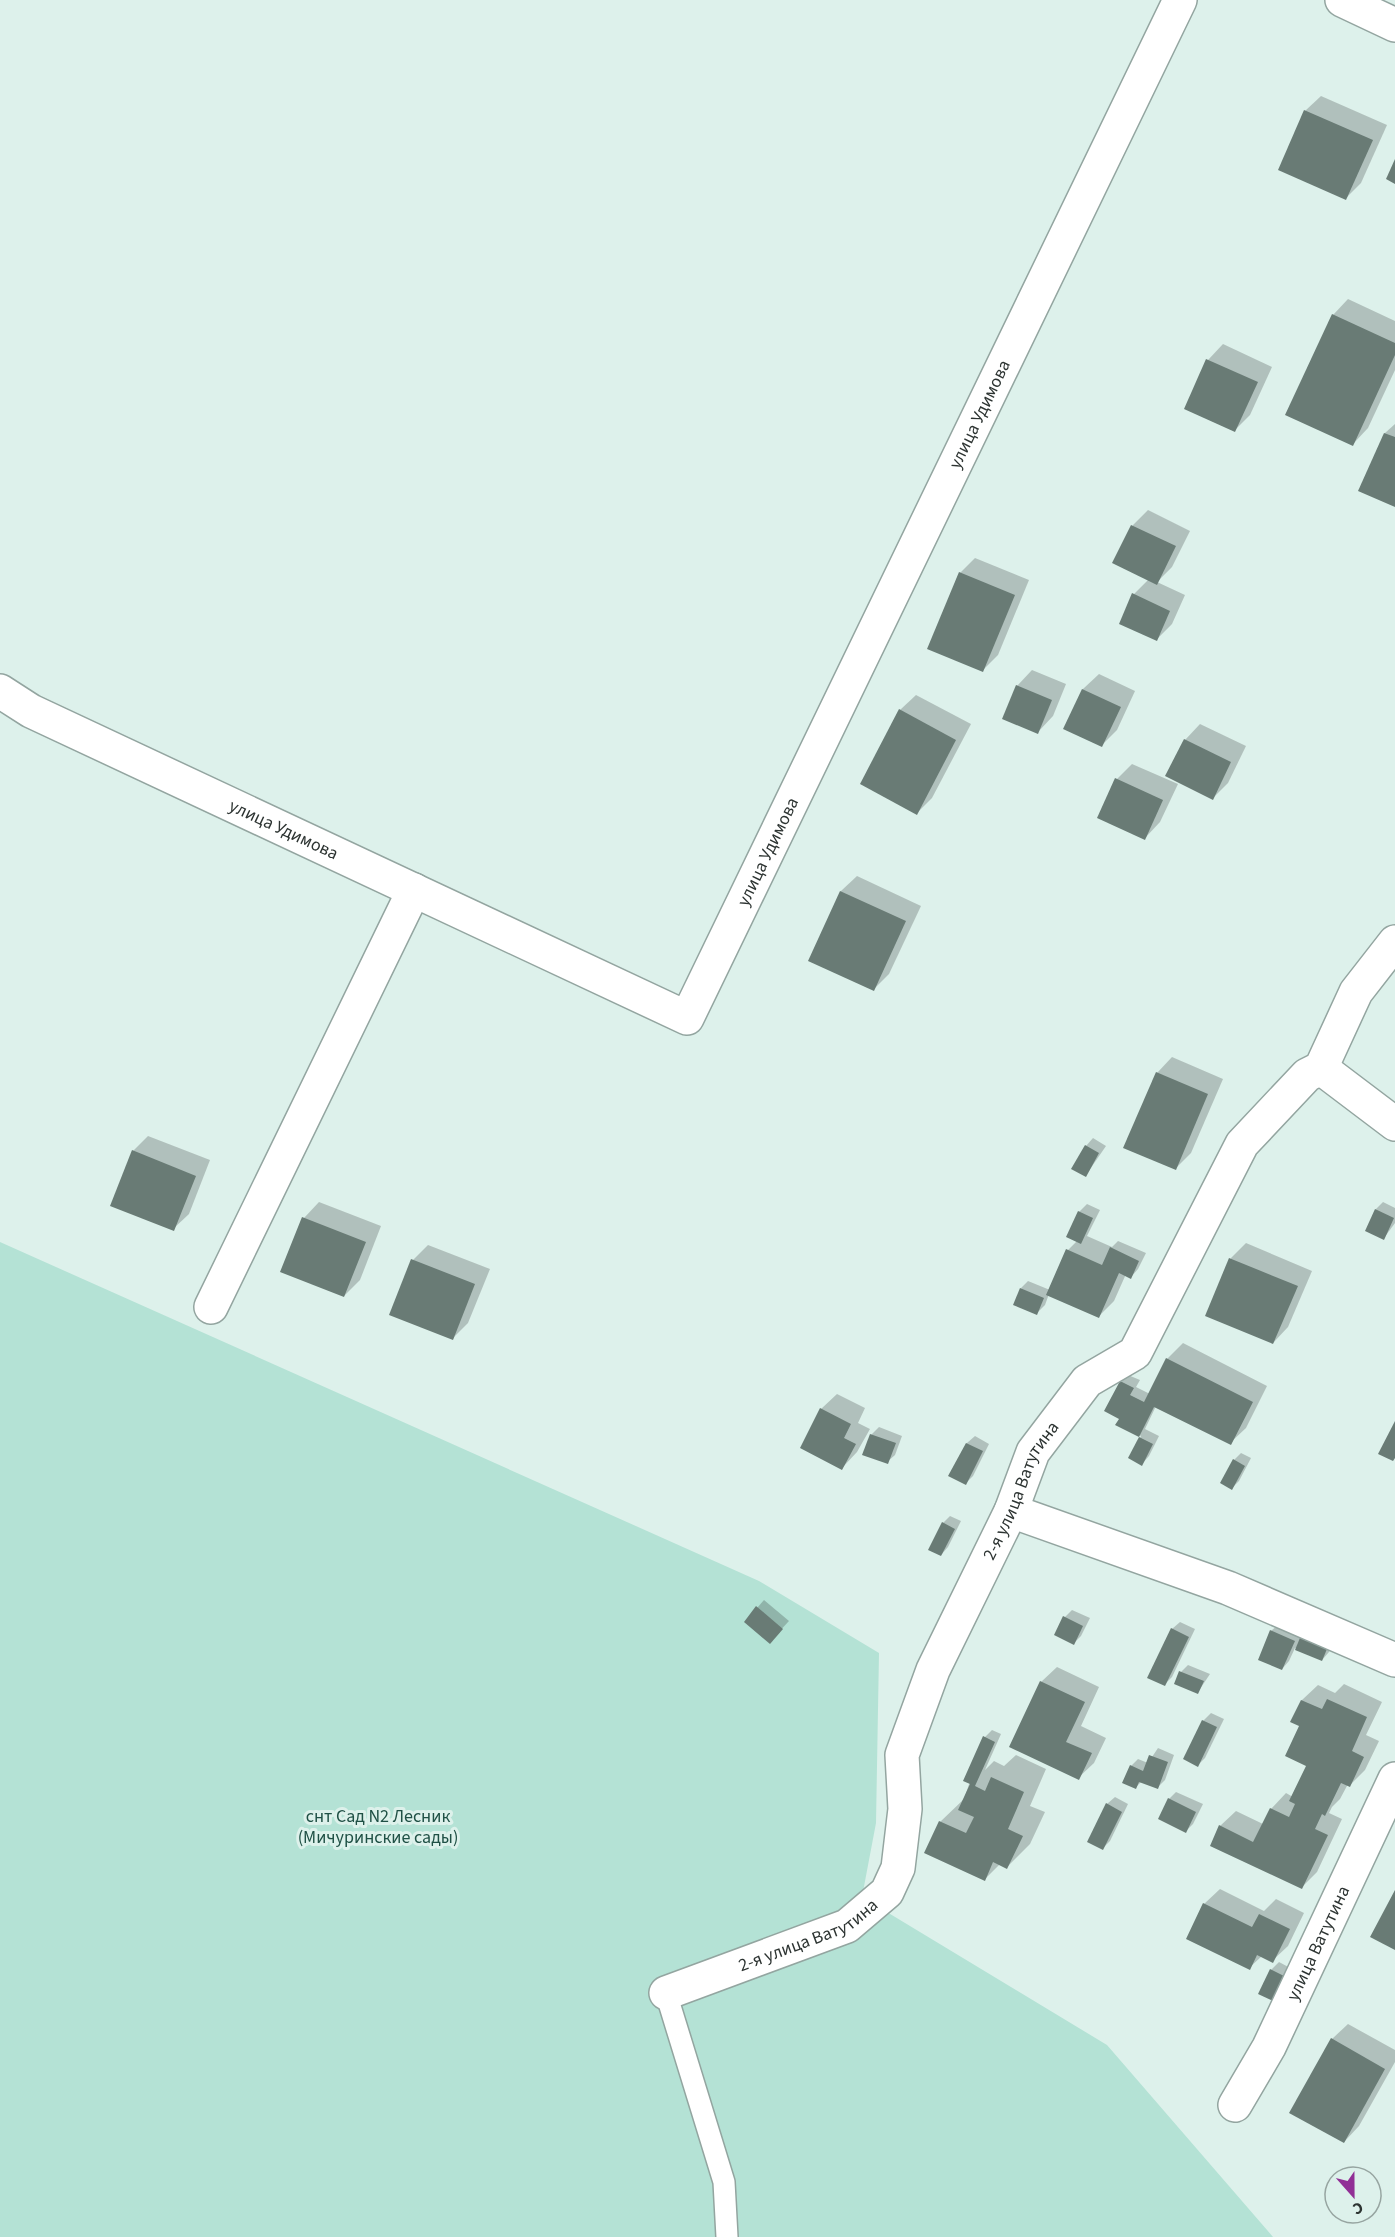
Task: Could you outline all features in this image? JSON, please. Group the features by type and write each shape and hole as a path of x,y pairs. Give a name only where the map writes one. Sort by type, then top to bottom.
{"street":[{"name":"улица Удимова","path":"0,692 31,711 687,1018 1180,0"},
{"path":"1342,0 1395,25"},
{"path":"211,1307 414,890"},
{"name":"2-я улица Ватутина","path":"666,1993 847,1926 887,1892 898,1868 905,1809 902,1755 933,1670 1011,1511 1033,1452 1088,1381 1135,1353 1242,1144 1307,1075 1321,1068 1356,992 1395,942"},
{"path":"1321,1068 1395,1124"},
{"path":"1011,1511 1228,1588 1395,1660"},
{"name":"улица Ватутина","path":"1235,2105 1269,2047 1395,1779"}],"lane":[{"path":"666,1993 724,2182 727,2237"}],"green space":[{"name":"снт Сад N2 Лесник (Мичуринские сады)","path":"0,1242 759,1581 879,1653 876,1823 862,1897 1107,2045 1273,2237 0,2237"}],"building":[{"path":"1304,110 1373,140 1346,200 1278,170"},
{"path":"1395,159 1395,184 1386,179"},
{"path":"1332,314 1395,343 1395,355 1353,446 1285,415"},
{"path":"1206,359 1258,382 1235,432 1184,409"},
{"path":"1384,433 1395,437 1395,507 1358,491"},
{"path":"1131,525 1176,546 1157,585 1112,563"},
{"path":"959,572 1015,595 983,672 927,649"},
{"path":"1132,593 1170,611 1157,641 1119,624"},
{"path":"1016,685 1052,700 1038,734 1002,719"},
{"path":"1082,689 1121,707 1102,747 1063,729"},
{"path":"899,709 956,740 917,815 860,784"},
{"path":"1184,739 1231,762 1213,800 1165,776"},
{"path":"1115,778 1163,800 1145,840 1097,818"},
{"path":"840,891 906,921 874,991 808,961"},
{"path":"1156,1072 1208,1094 1176,1170 1123,1148"},
{"path":"1085,1145 1099,1153 1086,1177 1071,1169"},
{"path":"132,1150 196,1176 174,1231 110,1206"},
{"path":"1375,1209 1394,1218 1384,1240 1365,1231"},
{"path":"1078,1211 1093,1218 1081,1244 1066,1237"},
{"path":"302,1217 366,1242 344,1297 280,1272"},
{"path":"1110,1247 1139,1261 1131,1279 1119,1273 1099,1318 1046,1295 1066,1249 1102,1265"},
{"path":"1229,1258 1298,1286 1273,1344 1205,1316"},
{"path":"411,1259 475,1284 453,1340 389,1315"},
{"path":"1020,1288 1044,1298 1037,1315 1013,1305"},
{"path":"1166,1358 1253,1402 1231,1445 1154,1407 1139,1437 1115,1425 1119,1419 1104,1411 1120,1381 1134,1388 1130,1395 1144,1402"},
{"path":"820,1408 851,1424 844,1438 856,1444 842,1470 800,1448"},
{"path":"1395,1421 1395,1458 1393,1461 1378,1454"},
{"path":"870,1434 896,1443 888,1464 862,1455"},
{"path":"1139,1437 1153,1444 1142,1466 1128,1458"},
{"path":"966,1443 983,1451 966,1485 948,1476"},
{"path":"1233,1459 1245,1466 1232,1490 1220,1483"},
{"path":"942,1522 955,1529 941,1556 928,1550"},
{"path":"756,1606 783,1629 770,1644 744,1622"},
{"path":"1063,1616 1083,1626 1074,1645 1054,1635"},
{"path":"1171,1628 1189,1637 1165,1686 1147,1678"},
{"path":"1270,1630 1295,1641 1282,1670 1258,1660"},
{"path":"1302,1633 1329,1644 1322,1661 1295,1650"},
{"path":"1179,1671 1204,1681 1198,1694 1174,1684"},
{"path":"1040,1681 1085,1702 1066,1742 1092,1753 1079,1780 1009,1747"},
{"path":"1327,1699 1367,1717 1352,1751 1364,1757 1350,1787 1341,1783 1325,1816 1322,1814 1315,1829 1328,1835 1302,1889 1210,1846 1219,1825 1253,1842 1270,1808 1289,1817 1295,1804 1289,1801 1306,1766 1285,1756 1299,1726 1290,1722 1301,1700 1322,1709"},
{"path":"1202,1720 1217,1727 1198,1767 1183,1759"},
{"path":"983,1736 995,1742 975,1786 985,1791 991,1777 1024,1792 1008,1829 1023,1836 1007,1869 993,1862 985,1881 924,1853 939,1821 966,1833 974,1817 958,1810 970,1784 963,1781"},
{"path":"1149,1755 1168,1762 1158,1789 1139,1782 1136,1789 1122,1783 1130,1765 1143,1771"},
{"path":"1168,1798 1196,1812 1186,1833 1158,1819"},
{"path":"1106,1803 1122,1812 1103,1850 1087,1842"},
{"path":"1395,1890 1395,1950 1370,1937"},
{"path":"1203,1903 1252,1927 1259,1914 1290,1929 1273,1963 1257,1955 1250,1970 1186,1939"},
{"path":"1270,1969 1288,1978 1275,2002 1258,1994"},
{"path":"1331,2038 1385,2069 1344,2143 1289,2113"}]}
